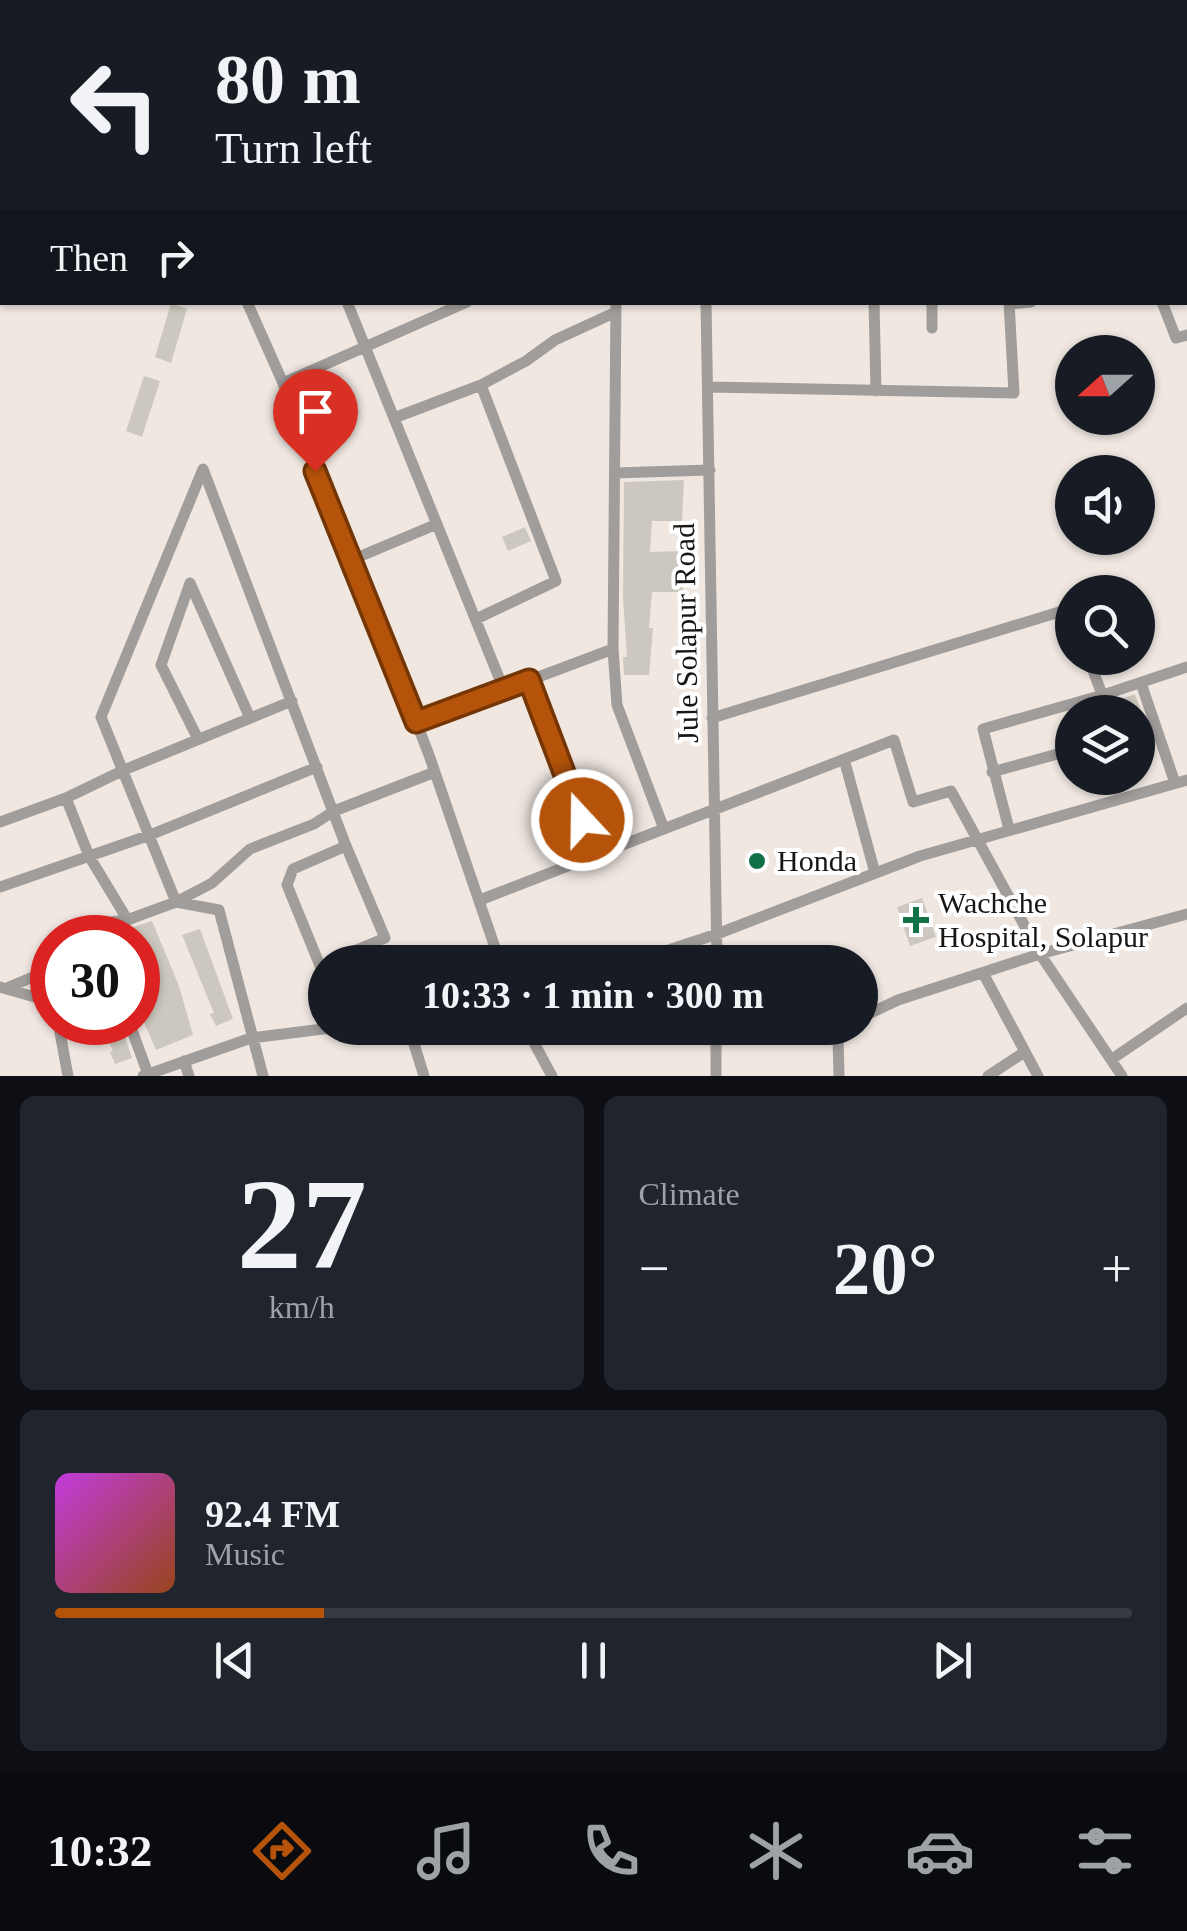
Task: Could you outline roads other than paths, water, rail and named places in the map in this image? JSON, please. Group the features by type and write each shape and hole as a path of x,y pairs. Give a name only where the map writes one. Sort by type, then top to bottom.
{"street":[{"path":"248,305 283,383 349,561 416,722 495,945"},
{"path":"348,305 504,690"},
{"path":"283,383 460,305"},
{"name":"Jule Solapur Road","path":"706,305 717,945"},
{"path":"874,305 876,391"},
{"path":"932,305 932,328"},
{"path":"708,387 1014,393 1009,305"},
{"path":"1163,305 1176,338 1187,335"},
{"path":"394,418 481,385 616,307 613,649 617,704 664,828"},
{"path":"476,619 556,581 481,385"},
{"path":"176,902 101,717 203,469 346,846 385,938 371,945"},
{"path":"614,473 710,470"},
{"path":"349,561 437,524"},
{"path":"198,739 161,665 190,583 250,718"},
{"path":"712,718 1055,613"},
{"path":"416,722 613,649"},
{"path":"1095,675 1103,695 1187,667"},
{"path":"529,680 594,854"},
{"path":"1140,683 1181,782 1155,790"},
{"path":"0,822 66,798 292,701"},
{"path":"1009,829 983,729 1055,709"},
{"path":"480,900 894,740 913,802 952,791 1040,954 1122,1076"},
{"path":"992,772 1055,755"},
{"path":"844,759 875,873"},
{"path":"0,886 150,835 318,768"},
{"path":"141,915 212,883 250,848 314,824 334,810 434,772"},
{"path":"684,945 920,856 1137,795"},
{"path":"66,798 90,856 124,914"},
{"path":"314,945 287,885 293,868 346,846"},
{"path":"176,902 218,910 263,1076"},
{"path":"878,1009 1040,954 1185,917"},
{"path":"983,973 1038,1076"},
{"path":"4,987 30,977"},
{"path":"4,987 30,995"},
{"path":"1112,1059 1187,1008"},
{"path":"136,1045 146,1075 251,1038 308,1031"},
{"path":"62,1045 68,1076"},
{"path":"414,1045 424,1076"},
{"path":"535,1045 552,1076"},
{"path":"716,1045 716,1076"},
{"path":"838,1045 839,1076"},
{"path":"988,1076 1024,1053"},
{"path":"184,1061 189,1076"}],"place":[{"name":"Honda","path":"757,861"},
{"name":"Wachche Hospital, Solapur","path":"916,920"}]}
